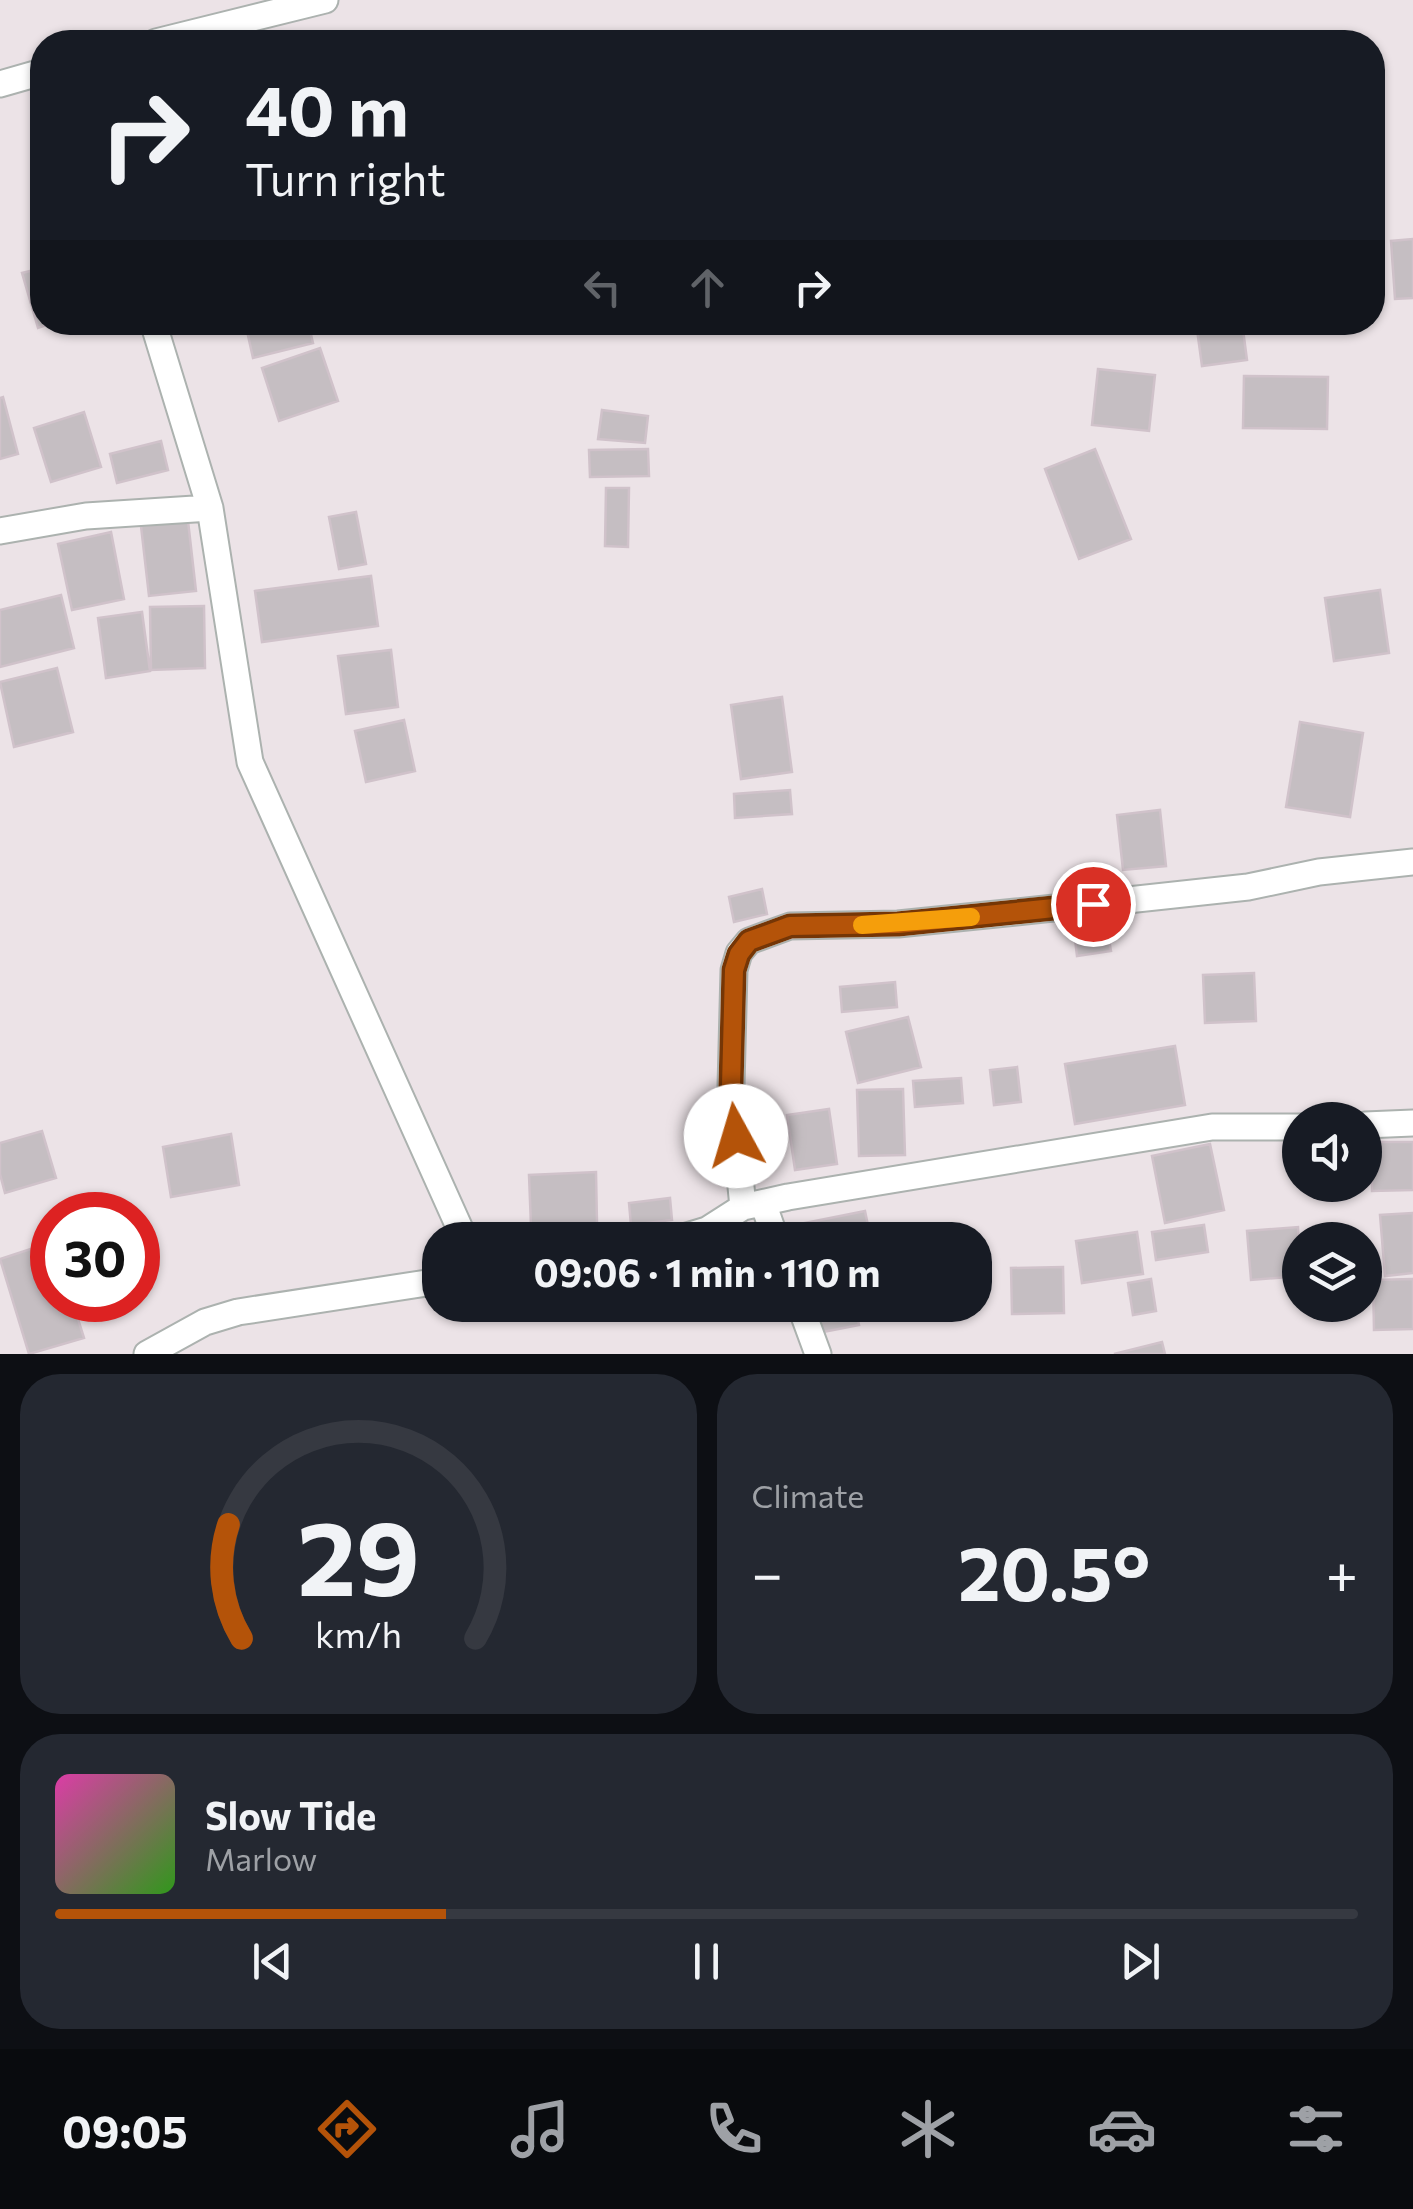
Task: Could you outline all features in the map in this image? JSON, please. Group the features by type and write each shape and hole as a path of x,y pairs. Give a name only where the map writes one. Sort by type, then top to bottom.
{"street":[{"path":"204,30 325,0"},
{"path":"0,84 30,75"},
{"path":"157,335 210,508 250,762 457,1222"},
{"path":"0,532 86,516 210,508"},
{"path":"764,1222 753,1205 731,1086 734,970 739,954 762,934 790,926 898,924 1248,887 1319,872 1413,862"},
{"path":"1382,1124 1413,1123"},
{"path":"722,1222 753,1205 1212,1128 1282,1127"},
{"path":"147,1354 205,1322 238,1312 422,1284"},
{"path":"806,1322 818,1354"}],"building":[{"path":"1413,239 1413,298 1395,299 1391,241"},
{"path":"30,271 30,300 22,273"},
{"path":"248,335 311,335 313,343 253,358"},
{"path":"1198,335 1244,335 1247,360 1202,366"},
{"path":"320,348 338,401 279,421 262,368"},
{"path":"1098,369 1155,375 1149,431 1092,425"},
{"path":"1244,376 1328,377 1327,429 1243,428"},
{"path":"3,397 18,454 0,459 0,398"},
{"path":"602,410 648,416 645,443 598,439"},
{"path":"84,412 101,467 51,482 34,428"},
{"path":"161,441 168,470 117,483 110,454"},
{"path":"648,449 649,476 590,477 589,450"},
{"path":"1095,449 1131,539 1079,559 1045,469"},
{"path":"606,488 629,488 628,547 605,546"},
{"path":"356,512 366,564 339,569 329,517"},
{"path":"188,521 196,591 149,596 141,526"},
{"path":"111,532 124,599 72,610 58,544"},
{"path":"371,576 378,626 262,642 255,591"},
{"path":"1380,590 1389,653 1334,661 1325,598"},
{"path":"61,595 74,648 0,667 0,610"},
{"path":"204,606 205,668 151,670 150,607"},
{"path":"142,612 150,671 106,678 98,618"},
{"path":"391,650 398,707 346,714 338,656"},
{"path":"57,668 73,732 14,747 0,682"},
{"path":"782,697 792,772 741,779 731,705"},
{"path":"404,720 415,771 366,782 355,731"},
{"path":"1300,722 1363,733 1350,817 1286,807"},
{"path":"790,790 792,814 735,818 734,794"},
{"path":"1160,810 1166,866 1123,870 1117,815"},
{"path":"762,889 767,914 734,922 729,897"},
{"path":"1105,917 1111,951 1077,956 1073,922"},
{"path":"1254,973 1256,1021 1205,1023 1203,975"},
{"path":"895,982 897,1007 842,1012 840,987"},
{"path":"908,1017 921,1067 858,1083 846,1032"},
{"path":"1175,1046 1185,1105 1075,1124 1065,1064"},
{"path":"1017,1067 1021,1102 994,1105 990,1070"},
{"path":"961,1078 963,1103 915,1107 913,1081"},
{"path":"903,1089 905,1155 859,1156 857,1090"},
{"path":"829,1109 837,1164 795,1170 787,1115"},
{"path":"42,1131 56,1178 5,1193 0,1174 0,1143"},
{"path":"231,1134 239,1185 171,1197 163,1147"},
{"path":"1382,1142 1413,1142 1413,1190 1382,1191"},
{"path":"1210,1144 1224,1210 1165,1223 1152,1156"},
{"path":"596,1172 597,1222 531,1222 529,1175"},
{"path":"670,1198 672,1220 631,1222 629,1203"},
{"path":"865,1211 867,1222 810,1222"},
{"path":"1413,1213 1413,1273 1385,1276 1380,1215"},
{"path":"1204,1225 1208,1252 1156,1260 1152,1232"},
{"path":"1282,1228 1282,1277 1251,1280 1247,1231"},
{"path":"1137,1232 1143,1274 1082,1283 1076,1241"},
{"path":"30,1249 30,1322 79,1322 84,1338 29,1354 0,1259"},
{"path":"1063,1267 1064,1313 1012,1314 1011,1268"},
{"path":"1151,1279 1156,1311 1133,1315 1128,1283"},
{"path":"1413,1279 1413,1329 1374,1330 1374,1322 1382,1322 1382,1280"},
{"path":"816,1322 858,1322 859,1325 818,1333"},
{"path":"1162,1342 1165,1354 1114,1354"}],"slow traffic":[{"path":"862,925 971,917"}],"route":[{"path":"736,1136 731,1086 734,970 749,941 790,926 898,924 1093,904"}]}
